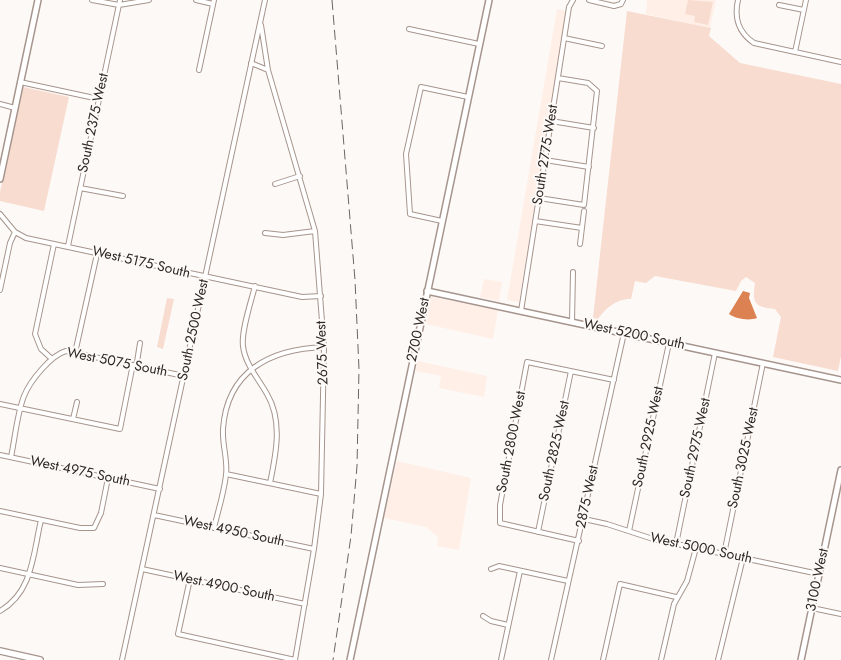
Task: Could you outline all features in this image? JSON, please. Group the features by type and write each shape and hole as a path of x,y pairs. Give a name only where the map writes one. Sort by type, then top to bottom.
{"main road":[{"path":"0,651 23,658 40,660"}],"street":[{"path":"0,179 38,0"},
{"path":"92,0 120,2 149,0"},
{"path":"196,0 213,2 199,70"},
{"name":"South 2500 West","path":"122,660 265,0"},
{"name":"2700 West","path":"350,660 489,0"},
{"name":"South 2775 West","path":"520,311 564,38 573,0"},
{"path":"589,0 614,6 621,4 624,0"},
{"path":"738,0 736,17 740,30 754,42 841,62"},
{"path":"795,52 806,0"},
{"name":"South 2375 West","path":"68,246 120,2"},
{"path":"778,5 804,10"},
{"name":"2675 West","path":"261,22 263,50 268,70 315,231 324,347 321,494 314,550 295,660"},
{"path":"409,29 480,44"},
{"path":"564,38 602,46"},
{"path":"251,64 268,70"},
{"path":"539,198 584,205 597,91 588,83 558,78"},
{"path":"20,82 99,99"},
{"path":"442,221 410,214 406,154 421,87 468,97"},
{"path":"0,104 15,108"},
{"path":"551,121 594,128"},
{"path":"545,160 589,167"},
{"path":"275,184 300,176"},
{"path":"80,188 123,196"},
{"path":"580,244 584,211"},
{"name":"West 5175 South","path":"0,214 15,232 26,238 205,277 302,296 321,296"},
{"path":"535,221 582,228"},
{"path":"265,233 283,235 315,231"},
{"path":"0,290 10,243 15,232"},
{"path":"11,458 24,395 51,358 41,349 35,334 54,244"},
{"path":"75,353 97,254"},
{"path":"572,322 574,313 573,272"},
{"path":"255,286 242,344 244,356 268,396 276,420 277,448 270,484"},
{"name":"West 5200 South","path":"427,291 841,380"},
{"name":"2875 West","path":"551,660 624,333"},
{"path":"0,404 120,429 140,343"},
{"name":"South 2925 West","path":"629,531 669,343"},
{"path":"214,528 226,474 223,431 229,398 237,384 252,370 284,352 299,348 324,347"},
{"name":"West 5075 South","path":"51,358 66,350 184,376"},
{"name":"South 2975 West","path":"676,544 715,353"},
{"name":"South 2800 West","path":"538,532 500,523 500,505 527,362 571,371"},
{"name":"South 3025 West","path":"724,554 763,363"},
{"path":"571,371 614,380"},
{"name":"South 2825 West","path":"538,532 571,371"},
{"path":"73,419 77,402"},
{"name":"West 4975 South","path":"0,455 160,489"},
{"name":"3100 West","path":"801,660 841,470"},
{"path":"226,474 321,494"},
{"path":"0,511 80,528 94,528 101,513 108,478"},
{"name":"West 4950 South","path":"154,515 314,550"},
{"name":"West 5000 South","path":"584,519 676,544 819,574"},
{"path":"0,611 16,600 29,574 41,520"},
{"path":"538,532 579,541"},
{"path":"661,660 676,597 687,581 696,548"},
{"path":"718,660 743,558"},
{"path":"491,569 499,566 568,581"},
{"path":"0,568 78,584 103,584"},
{"name":"West 4900 South","path":"142,569 305,604"},
{"path":"501,660 520,571"},
{"path":"190,579 178,634 295,660"},
{"path":"603,660 620,584 618,580"},
{"path":"620,584 676,597"},
{"path":"812,608 841,614"},
{"path":"483,616 491,621 508,625"}],"shaded area":[{"path":"647,0 716,0 710,28 646,14"},
{"path":"688,0 713,2 708,25 694,22 695,16 685,14"},
{"path":"557,9 566,11 519,302 507,300"},
{"path":"627,11 711,28 709,36 740,63 841,84 841,356 838,371 773,357 781,317 775,309 763,307 756,303 754,299 755,283 746,277 741,281 736,291 655,276 646,283 635,281 631,299 616,302 598,319 593,318"},
{"path":"23,87 69,97 44,211 0,201 0,192"},
{"path":"484,279 502,282 499,301 480,297"},
{"path":"743,291 750,293 749,298 757,318 743,319 729,314"},
{"path":"431,297 498,310 493,339 426,324"},
{"path":"167,298 174,299 163,349 157,347"},
{"path":"418,361 487,376 484,397 439,388 441,376 416,371"},
{"path":"397,461 471,478 459,550 437,546 438,537 426,527 384,518"}],"railway":[{"path":"332,0 355,280 359,369 357,466 351,536 333,660"}]}
